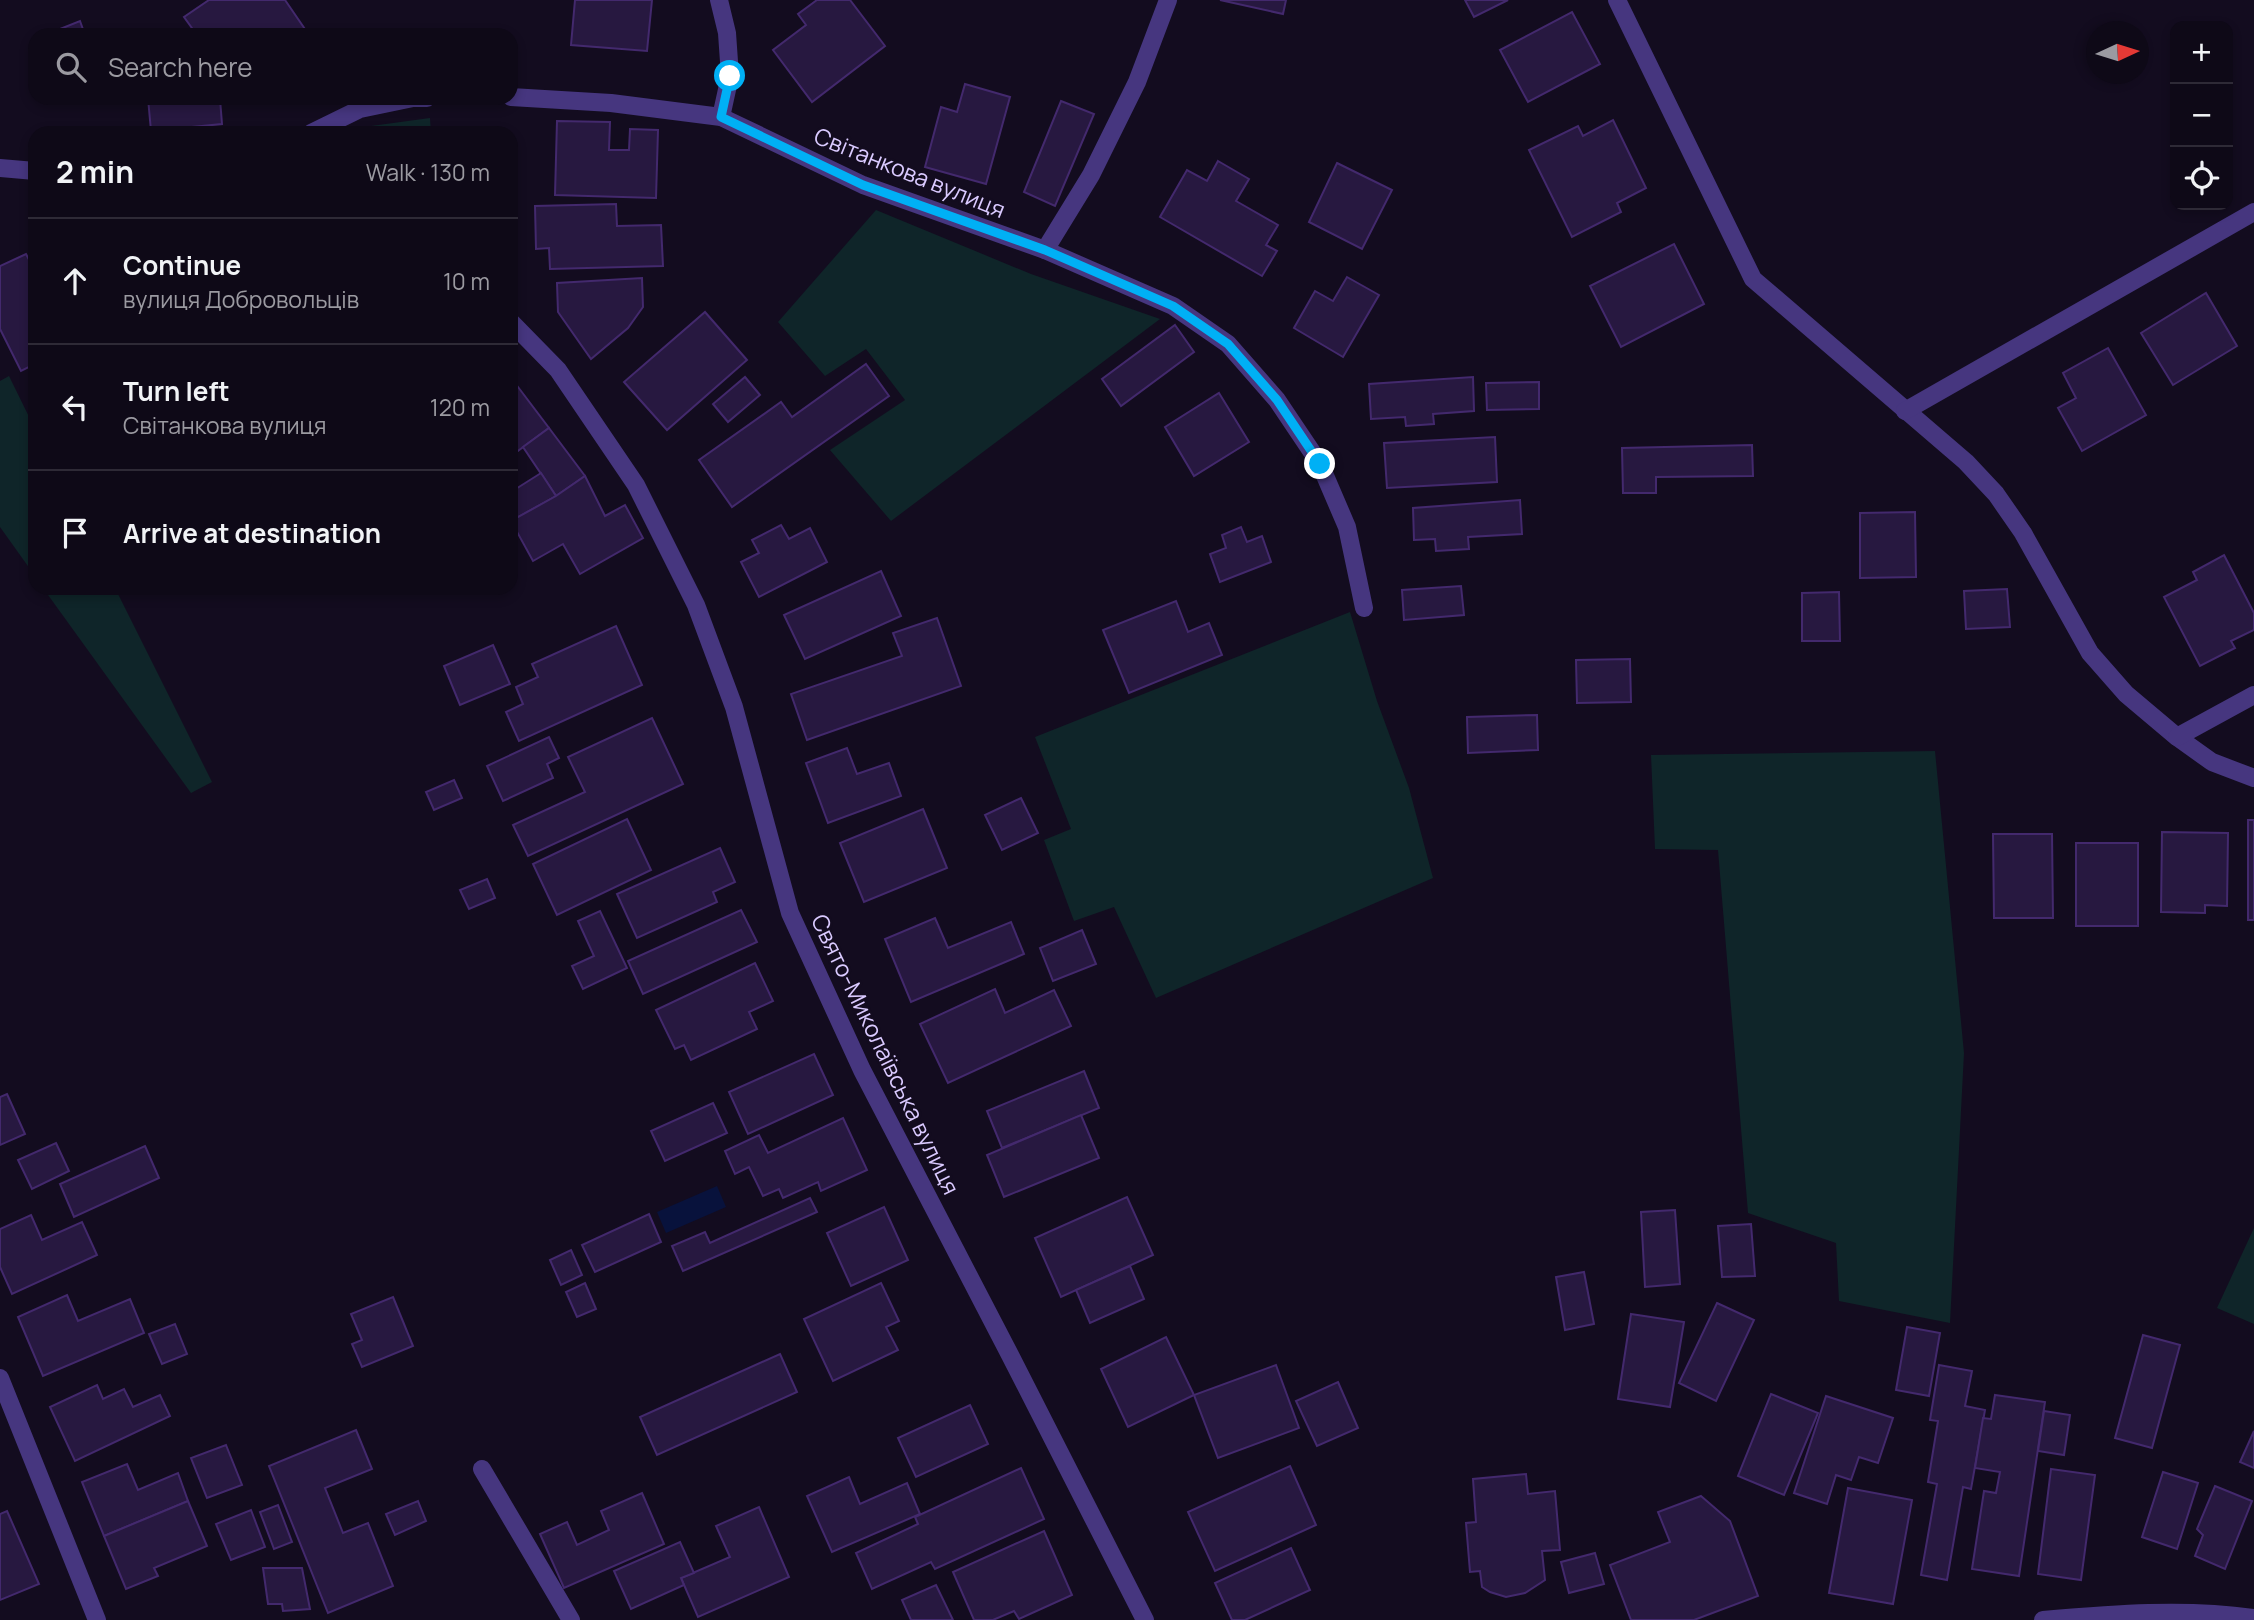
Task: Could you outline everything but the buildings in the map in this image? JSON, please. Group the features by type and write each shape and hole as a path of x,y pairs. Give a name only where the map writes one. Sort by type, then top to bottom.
{"street":[{"path":"719,0 727,33 730,76 721,117"},
{"path":"1045,250 1097,163 1137,82 1168,0"},
{"path":"1617,0 1753,279 1966,462 1996,494 2023,533 2090,653 2126,694 2212,762 2254,778"},
{"name":"Світанкова вулиця","path":"518,97 611,103 721,117 863,185 1045,250 1173,306 1228,344 1277,400 1320,464 1347,527 1364,608"},
{"path":"325,126 360,109 379,105"},
{"path":"0,168 28,170"},
{"path":"1905,411 2254,212"},
{"name":"Свято-Миколаївська вулиця","path":"518,329 558,370 636,485 696,605 734,707 790,913 862,1070 1145,1620"},
{"path":"2177,737 2254,695"},
{"path":"0,1378 96,1620"},
{"path":"482,1469 571,1620"},
{"path":"2043,1620 2109,1614 2216,1612 2254,1618"}],"green space":[{"path":"430,118 431,126 371,126"},
{"path":"876,210 1031,274 1160,319 891,521 830,450 905,400 866,349 825,376 778,322"},
{"path":"9,376 28,415 28,566 0,527 0,381"},
{"path":"48,595 118,595 212,782 191,793"},
{"path":"1350,612 1377,701 1409,788 1433,878 1156,998 1114,907 1074,921 1044,840 1071,829 1035,737"},
{"path":"1935,751 1964,1053 1950,1323 1839,1301 1836,1243 1748,1213 1718,850 1655,849 1651,755"},
{"path":"2254,1228 2254,1324 2217,1308"}],"shaded area":[{"path":"717,1186 726,1207 666,1233 657,1212"}],"route":[{"path":"730,76 721,117 863,185 1045,250 1173,306 1228,344 1277,400 1320,464"}]}
